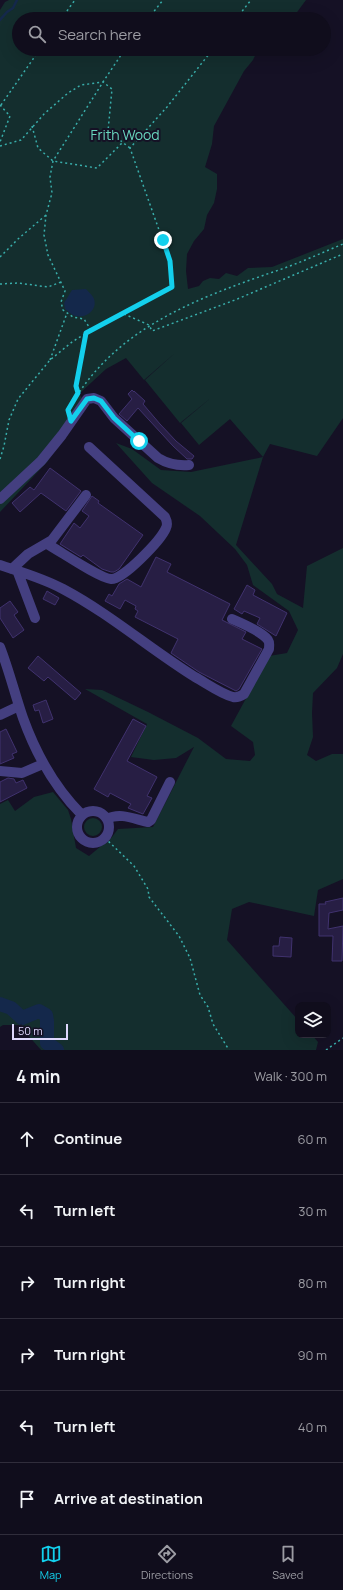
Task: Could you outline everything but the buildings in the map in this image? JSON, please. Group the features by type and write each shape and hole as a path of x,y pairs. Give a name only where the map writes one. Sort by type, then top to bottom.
{"street":[{"path":"0,499 41,461 87,399 94,398 101,401 114,418 158,458 166,463 178,466 188,465"},
{"path":"47,544 101,576 112,579 121,575 148,553 166,528 167,522 165,517 89,447"},
{"path":"15,570 28,554 52,540 86,495"},
{"path":"0,566 15,570 62,588 86,602 173,663 213,688 233,697 239,697 244,694 269,649 270,643 268,638 259,632 232,619"},
{"path":"15,570 35,618"},
{"path":"0,648 33,744 43,764 72,805 82,815"},
{"path":"0,715 19,706"},
{"path":"0,771 22,773 43,764"},
{"path":"107,819 121,816 148,822 151,820 170,782"},
{"path":"93,811 102,814 107,819 109,827 105,838 97,843 92,843 82,838 77,829 77,823 82,815 93,811"}],"path":[{"path":"66,12 75,0"},
{"path":"154,12 163,0"},
{"path":"242,12 251,0"},
{"path":"0,142 10,116 0,105 35,56"},
{"path":"91,330 84,319 73,317 63,310 62,302 65,292 48,255 44,235 46,215 52,192 50,178 53,161 120,56"},
{"path":"130,148 167,107 207,56"},
{"path":"0,146 22,140 32,126 68,93 81,85 103,82 112,89 108,131 130,148 170,261 172,287 91,330 50,360 18,399 9,420 0,459"},
{"path":"32,126 38,148 53,161 97,168 123,142"},
{"path":"0,257 46,215"},
{"path":"71,421 68,410 78,393 112,354 148,325 166,315 246,281 343,244"},
{"path":"123,314 148,325 152,331 235,300 343,254"},
{"path":"0,284 18,283 48,287 61,282"},
{"path":"50,360 67,313"},
{"path":"78,393 76,386 86,333"},
{"path":"105,838 134,866 148,889 149,897 179,936 190,958 200,995 208,1007 213,1024 228,1050"},
{"path":"327,1049 343,1038"}],"green space":[{"name":"Frith Wood","path":"9,0 306,0 297,12 12,12 12,56 255,56 244,71 214,126 212,144 205,167 217,174 217,189 214,203 207,215 204,229 194,241 187,254 186,271 188,289 199,286 203,281 210,278 219,279 226,273 237,276 248,268 272,267 343,239 343,418 317,456 270,444 263,457 230,419 199,445 181,423 212,397 180,423 145,380 175,353 144,380 126,358 106,369 79,394 82,398 56,440 48,461 0,512 0,10 5,2"},
{"path":"116,443 132,449 161,470 191,472 263,457 236,545 272,584 277,594 303,608 307,566 343,548 343,654 337,668 313,693 313,737 307,755 316,761 332,754 343,754 343,879 318,890 314,916 249,902 232,909 227,940 295,1017 295,1038 315,1038 318,1042 316,1050 41,1050 19,1025 3,1025 0,1027 0,804 8,800 15,811 34,797 53,792 68,810 76,848 89,856 112,837 118,829 153,827 194,747 176,758 154,760 131,757 147,724 85,689 102,690 148,712 198,738 226,759 250,761 255,755 253,742 231,726 269,656 287,653 298,630 289,611 253,585 247,565 235,549 200,516 152,483"},
{"path":"93,818 99,821 102,827 99,833 93,836 87,833 84,827 87,821"}],"water":[{"path":"86,289 91,294 95,303 92,311 86,315 73,315 65,309 64,303 72,290"}],"waterway":[{"path":"0,20 13,8 17,0"},
{"path":"0,1004 11,1008 22,1018 39,1011 46,1015 47,1043 57,1050"}],"route":[{"path":"139,441 114,418 101,401 94,398 87,399 71,421 68,410 78,393 76,386 86,333 172,287 170,261 163,240"}]}
